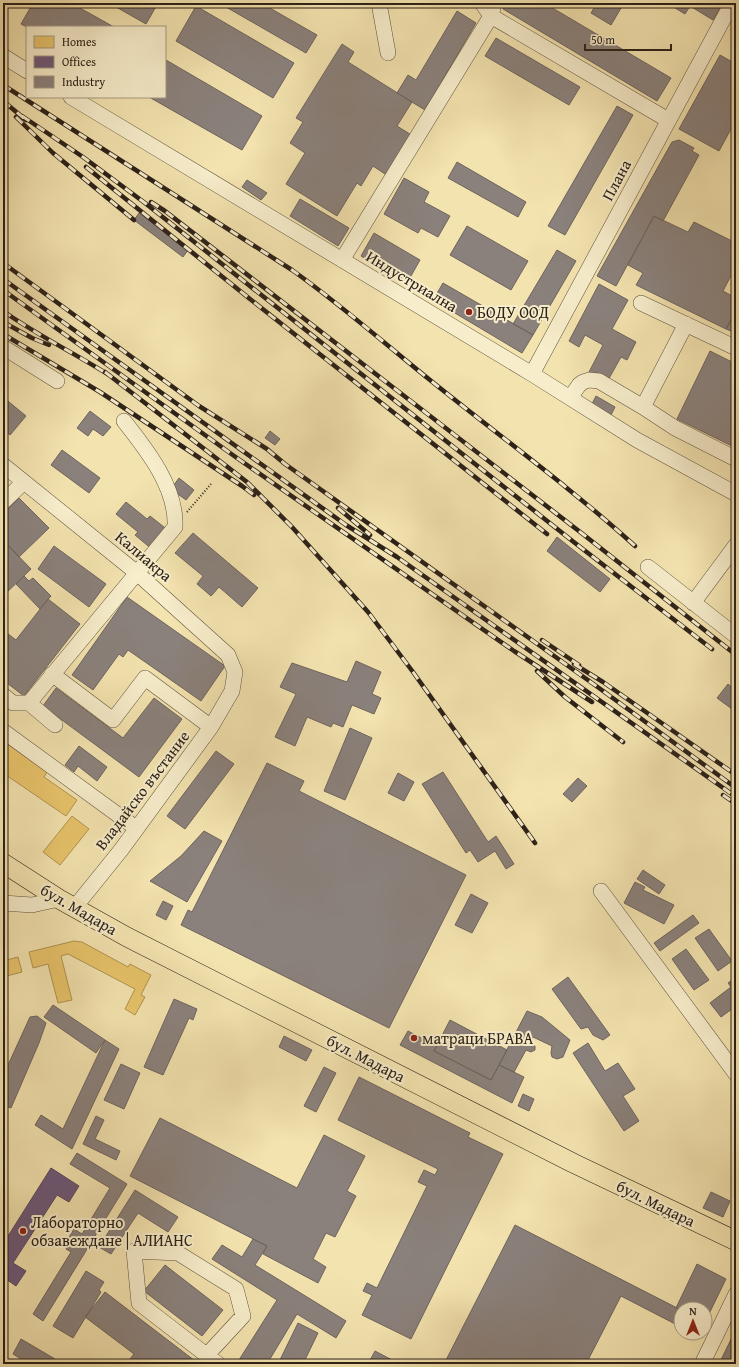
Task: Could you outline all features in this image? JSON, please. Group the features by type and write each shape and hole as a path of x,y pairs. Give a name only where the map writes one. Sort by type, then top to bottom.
{"main road":[{"name":"бул. Мадара","path":"3,863 67,903 126,937 559,1156 736,1241"}],"street":[{"path":"379,3 388,53"},
{"path":"482,3 668,120"},
{"name":"Плана","path":"532,374 732,3"},
{"path":"342,260 493,9"},
{"path":"3,56 26,69"},
{"name":"Индустриална","path":"73,98 532,374 637,440 736,494"},
{"path":"641,303 736,348"},
{"path":"643,407 686,324"},
{"path":"3,347 57,381"},
{"path":"570,398 579,385 583,382 594,379 643,407 675,428 736,459"},
{"path":"29,703 175,527 174,509 164,481 147,450 124,421"},
{"name":"Калиакра","path":"3,465 137,573 228,655 235,672 232,691"},
{"path":"3,502 24,482"},
{"path":"693,602 736,545"},
{"path":"648,567 736,636"},
{"path":"52,674 113,720 145,678 211,727"},
{"name":"Владайско въстание","path":"67,903 121,850 211,727 232,691"},
{"path":"3,694 14,703 29,703 55,725"},
{"path":"3,731 136,828"},
{"path":"601,891 736,1074"},
{"path":"3,902 32,905 67,903"},
{"path":"3,915 32,905"},
{"path":"134,1251 178,1253 236,1288 243,1316 213,1359 139,1303 134,1251"},
{"path":"702,1364 736,1294"}],"path":[{"path":"175,527 211,484"}],"building: Homes":[{"path":"3,741 47,772 44,777 77,800 66,816 3,773"},
{"path":"72,816 89,829 60,865 43,852"},
{"path":"74,941 82,942 128,967 130,964 151,975 141,995 145,997 135,1015 125,1009 135,989 68,954 61,956 72,1000 58,1003 48,964 33,968 29,952"},
{"path":"18,957 22,972 3,977 3,961"}],"building: Offices":[{"path":"51,1168 79,1186 69,1202 57,1195 13,1263 26,1271 16,1286 3,1277 3,1244"}],"building: Industry":[{"path":"33,3 71,3 112,26 26,26 21,24"},
{"path":"109,3 158,3 146,24"},
{"path":"219,3 261,3 317,35 306,53"},
{"path":"507,3 544,3 671,78 657,101 503,9"},
{"path":"597,3 624,3 611,25 591,13"},
{"path":"674,3 723,3 713,20 690,6 685,14 672,6"},
{"path":"196,6 294,63 273,98 176,41"},
{"path":"457,11 476,23 425,110 397,93 408,75 416,80"},
{"path":"496,38 580,87 569,105 485,56"},
{"path":"342,44 354,52 348,62 412,102 397,126 413,136 388,176 373,166 361,186 357,183 337,216 286,184 305,153 290,143 303,122 296,118"},
{"path":"720,55 736,64 736,120 719,151 679,129"},
{"path":"166,60 262,116 242,150 151,98 166,98"},
{"path":"617,106 633,115 565,235 548,226"},
{"path":"679,140 694,148 692,151 699,155 663,221 654,216 616,286 597,276 672,142"},
{"path":"457,162 526,202 518,217 448,178"},
{"path":"404,178 429,192 424,202 450,216 438,237 421,228 418,233 384,214"},
{"path":"247,180 267,193 261,200 242,187"},
{"path":"300,199 349,228 338,246 290,216"},
{"path":"139,213 188,250 183,257 134,220"},
{"path":"654,216 688,232 694,222 736,243 736,266 723,291 736,298 736,309 726,329 636,285 643,273 628,265"},
{"path":"467,226 528,261 511,290 450,255"},
{"path":"374,233 420,260 407,283 361,256"},
{"path":"557,250 576,261 533,335 513,324"},
{"path":"443,283 533,335 522,353 433,300"},
{"path":"599,284 628,300 612,329 636,342 627,360 621,357 607,382 589,372 603,345 585,335 579,347 569,341"},
{"path":"736,312 736,333 726,329"},
{"path":"710,351 736,364 736,448 677,419"},
{"path":"596,396 615,407 611,415 592,404"},
{"path":"3,397 26,416 10,435 3,429"},
{"path":"90,411 111,427 103,436 93,429 88,436 77,428"},
{"path":"270,431 280,439 275,445 265,438"},
{"path":"62,450 100,478 89,493 51,465"},
{"path":"179,478 194,490 186,500 171,489"},
{"path":"19,498 49,528 19,557 3,540 3,514"},
{"path":"126,502 147,519 150,516 169,531 153,550 135,535 138,532 116,514"},
{"path":"193,533 258,588 242,607 219,587 211,596 197,584 203,576 175,553"},
{"path":"557,537 610,579 600,592 547,551"},
{"path":"3,540 31,569 3,596"},
{"path":"54,546 106,584 89,607 38,569"},
{"path":"24,576 29,581 33,578 51,596 40,609 16,584"},
{"path":"127,597 225,666 201,701 128,650 123,657 119,654 93,690 72,675"},
{"path":"48,599 80,624 24,696 3,680 3,630 16,640"},
{"path":"356,661 381,672 372,694 381,698 374,714 352,705 343,727 333,723 331,727 307,717 295,746 275,737 296,694 280,687 292,663 347,682"},
{"path":"728,684 736,691 736,712 717,698"},
{"path":"56,688 123,738 154,698 182,719 139,777 43,706"},
{"path":"350,728 372,738 345,800 324,791"},
{"path":"79,746 107,767 97,781 78,766 74,772 65,765"},
{"path":"216,751 234,764 185,829 167,816"},
{"path":"267,763 304,781 299,791 466,875 389,1028 181,925 188,910 192,912"},
{"path":"443,772 488,842 496,836 514,864 506,869 495,851 478,862 470,850 466,853 422,784"},
{"path":"398,773 414,782 404,801 388,793"},
{"path":"578,778 587,786 572,802 563,794"},
{"path":"204,831 222,841 187,902 150,881 181,856"},
{"path":"643,870 665,885 659,894 637,879"},
{"path":"635,882 645,887 643,890 674,905 664,924 624,903"},
{"path":"471,894 488,903 472,933 455,925"},
{"path":"163,901 173,906 166,920 156,915"},
{"path":"693,915 699,923 660,951 654,943"},
{"path":"709,929 732,961 718,971 695,938"},
{"path":"686,949 709,980 694,990 672,959"},
{"path":"568,977 610,1035 603,1040 593,1035 588,1027 581,1029 552,989"},
{"path":"736,977 736,1006 721,1017 710,1003 731,987 728,983"},
{"path":"174,999 197,1009 193,1020 189,1018 163,1075 144,1067"},
{"path":"53,1005 105,1040 96,1053 44,1017"},
{"path":"527,1011 542,1017 570,1040 563,1057 557,1059 552,1057 552,1046 533,1037 530,1043 535,1046 535,1050 531,1052 526,1050 514,1072 499,1065"},
{"path":"37,1016 46,1023 11,1108 3,1105 3,1076 30,1017"},
{"path":"450,1020 507,1050 491,1080 434,1051"},
{"path":"408,1031 437,1046 434,1051 491,1080 499,1065 524,1077 512,1103 400,1045"},
{"path":"284,1036 312,1050 306,1061 279,1047"},
{"path":"105,1040 119,1049 72,1149 35,1125 41,1115 63,1129"},
{"path":"588,1043 605,1071 618,1063 635,1089 623,1096 639,1121 624,1131 573,1053"},
{"path":"121,1064 140,1073 124,1109 104,1100"},
{"path":"324,1067 336,1073 316,1112 304,1106"},
{"path":"359,1077 470,1133 468,1137 503,1154 411,1339 362,1315 372,1295 363,1291 367,1283 377,1288 427,1186 418,1182 424,1170 435,1175 438,1169 338,1120"},
{"path":"523,1094 534,1099 529,1111 518,1106"},
{"path":"96,1116 104,1120 95,1139 120,1151 116,1160 83,1144"},
{"path":"160,1118 297,1188 324,1135 365,1156 347,1191 356,1196 335,1237 326,1233 313,1259 326,1267 318,1283 263,1254 267,1246 130,1176"},
{"path":"77,1153 127,1184 43,1321 33,1314 71,1252 66,1249 71,1241 68,1239 74,1229 82,1234 110,1188 70,1164"},
{"path":"135,1190 178,1217 168,1232 138,1213 111,1254 99,1247"},
{"path":"711,1192 730,1201 723,1217 703,1208"},
{"path":"515,1225 673,1306 673,1323 621,1296 586,1364 444,1364"},
{"path":"253,1239 267,1246 255,1265 346,1321 336,1338 297,1314 267,1364 245,1364 239,1360 277,1300 212,1259 222,1245 242,1257"},
{"path":"697,1264 726,1279 713,1306 713,1301 679,1301"},
{"path":"165,1265 223,1310 202,1336 144,1291"},
{"path":"86,1271 104,1282 99,1290 101,1292 73,1338 53,1326"},
{"path":"105,1292 199,1364 126,1364 134,1354 85,1317"},
{"path":"298,1323 318,1333 303,1364 278,1364"},
{"path":"736,1329 736,1364 719,1364"},
{"path":"21,1339 55,1359 52,1364 29,1364 13,1354"},
{"path":"375,1351 394,1361 393,1364 368,1364"}],"railway":[{"path":"3,85 310,283 456,401 560,482 635,546"},
{"path":"3,101 26,120"},
{"path":"22,116 83,157 145,203 575,543 712,649"},
{"path":"16,117 53,153 134,220"},
{"path":"86,167 547,534"},
{"path":"151,202 165,211 584,535 736,655"},
{"path":"3,263 199,406 267,449 285,464 599,688 736,788"},
{"path":"3,279 346,525 397,557 736,797"},
{"path":"3,290 237,458 514,651 592,702"},
{"path":"3,311 109,375"},
{"path":"3,322 32,338 49,345"},
{"path":"3,334 100,392 254,495"},
{"path":"105,372 247,482 292,527 368,612 413,672 535,843"},
{"path":"338,508 370,535"},
{"path":"542,640 579,665"},
{"path":"574,664 603,682 736,775"},
{"path":"537,671 565,697 623,742"},
{"path":"723,795 736,804"}],"place":[{"name":"БОДУ ООД","path":"469,312"},
{"name":"матраци БРАВА","path":"414,1038"},
{"name":"Лабораторно обзавеждане | АЛИАНС","path":"23,1231"}]}
